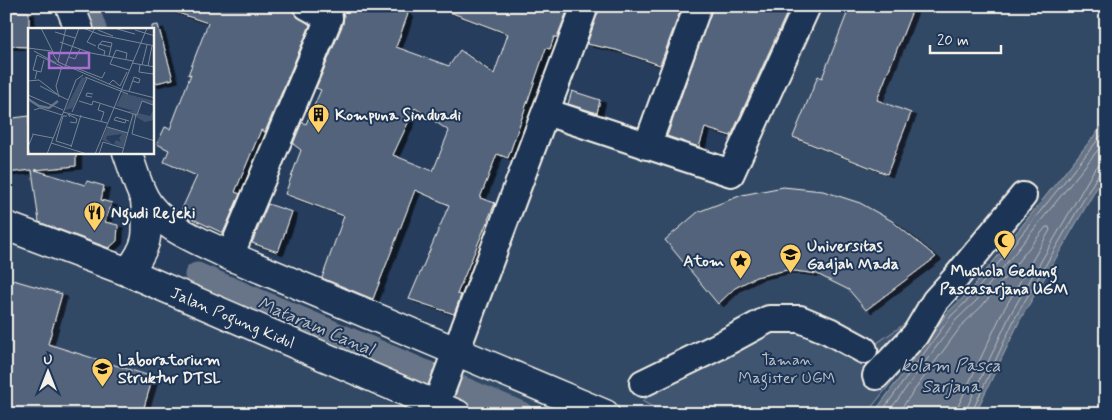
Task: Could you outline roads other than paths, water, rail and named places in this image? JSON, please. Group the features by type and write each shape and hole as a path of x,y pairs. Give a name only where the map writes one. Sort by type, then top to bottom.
{"main road":[{"path":"70,6 79,28"},
{"path":"128,154 145,200 156,214 177,229 230,256 455,354 605,414"},
{"path":"128,272 141,255 146,242 145,200"},
{"name":"Jalan Pogung Kidul","path":"6,226 128,272 445,404"}],"street":[{"path":"230,256 330,18 307,6"},
{"path":"445,404 455,354 585,6"},
{"path":"647,146 698,6"},
{"path":"546,112 731,173 807,6"},
{"path":"876,376 915,335 934,301 954,280 1023,196"},
{"path":"643,383 769,319 800,319 829,331 864,350"}],"water":[{"name":"kolam Pasca Sarjana","path":"1106,121 1106,172 1020,320 975,414 873,414 948,312 967,294"}],"waterway":[{"path":"86,6 94,28"},
{"name":"Mataram Canal","path":"197,275 436,377"},
{"name":"Mataram Canal","path":"453,385 521,414"}],"place":[{"name":"Kompuna Sinduadi","path":"319,133"},
{"name":"Ngudi Rejeki","path":"95,231"},
{"name":"Mushola Gedung Pascasarjana UGM","path":"1004,260"},
{"name":"Universitas Gadjah Mada","path":"791,273"},
{"name":"Atom","path":"740,279"},
{"name":"Laboratorium Struktur DTSL","path":"102,387"}],"park label":[{"name":"Taman Magister UGM","path":"787,368"}]}
